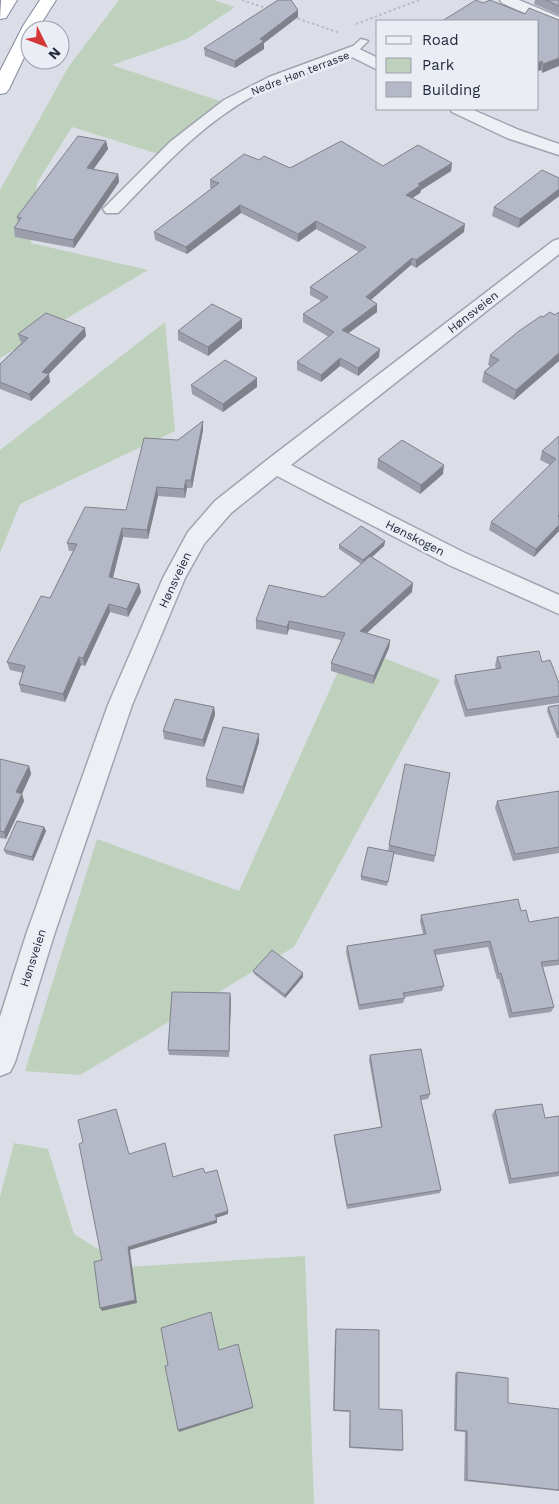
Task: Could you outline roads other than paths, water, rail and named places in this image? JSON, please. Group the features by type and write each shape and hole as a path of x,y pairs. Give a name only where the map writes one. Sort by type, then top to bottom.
{"highway":[{"path":"0,14 9,0"},
{"path":"0,89 31,26 48,0"}],"street":[{"path":"507,0 559,23"},
{"name":"Nedre Høn terrasse","path":"112,209 169,152 212,116 248,92 358,46 376,63"},
{"path":"460,110 513,134 559,150"},
{"name":"Hønsveien","path":"0,1062 40,935 120,705 174,578 196,538 222,507 274,465 559,245"},
{"name":"Hønskogen","path":"274,465 457,559 559,605"}]}
